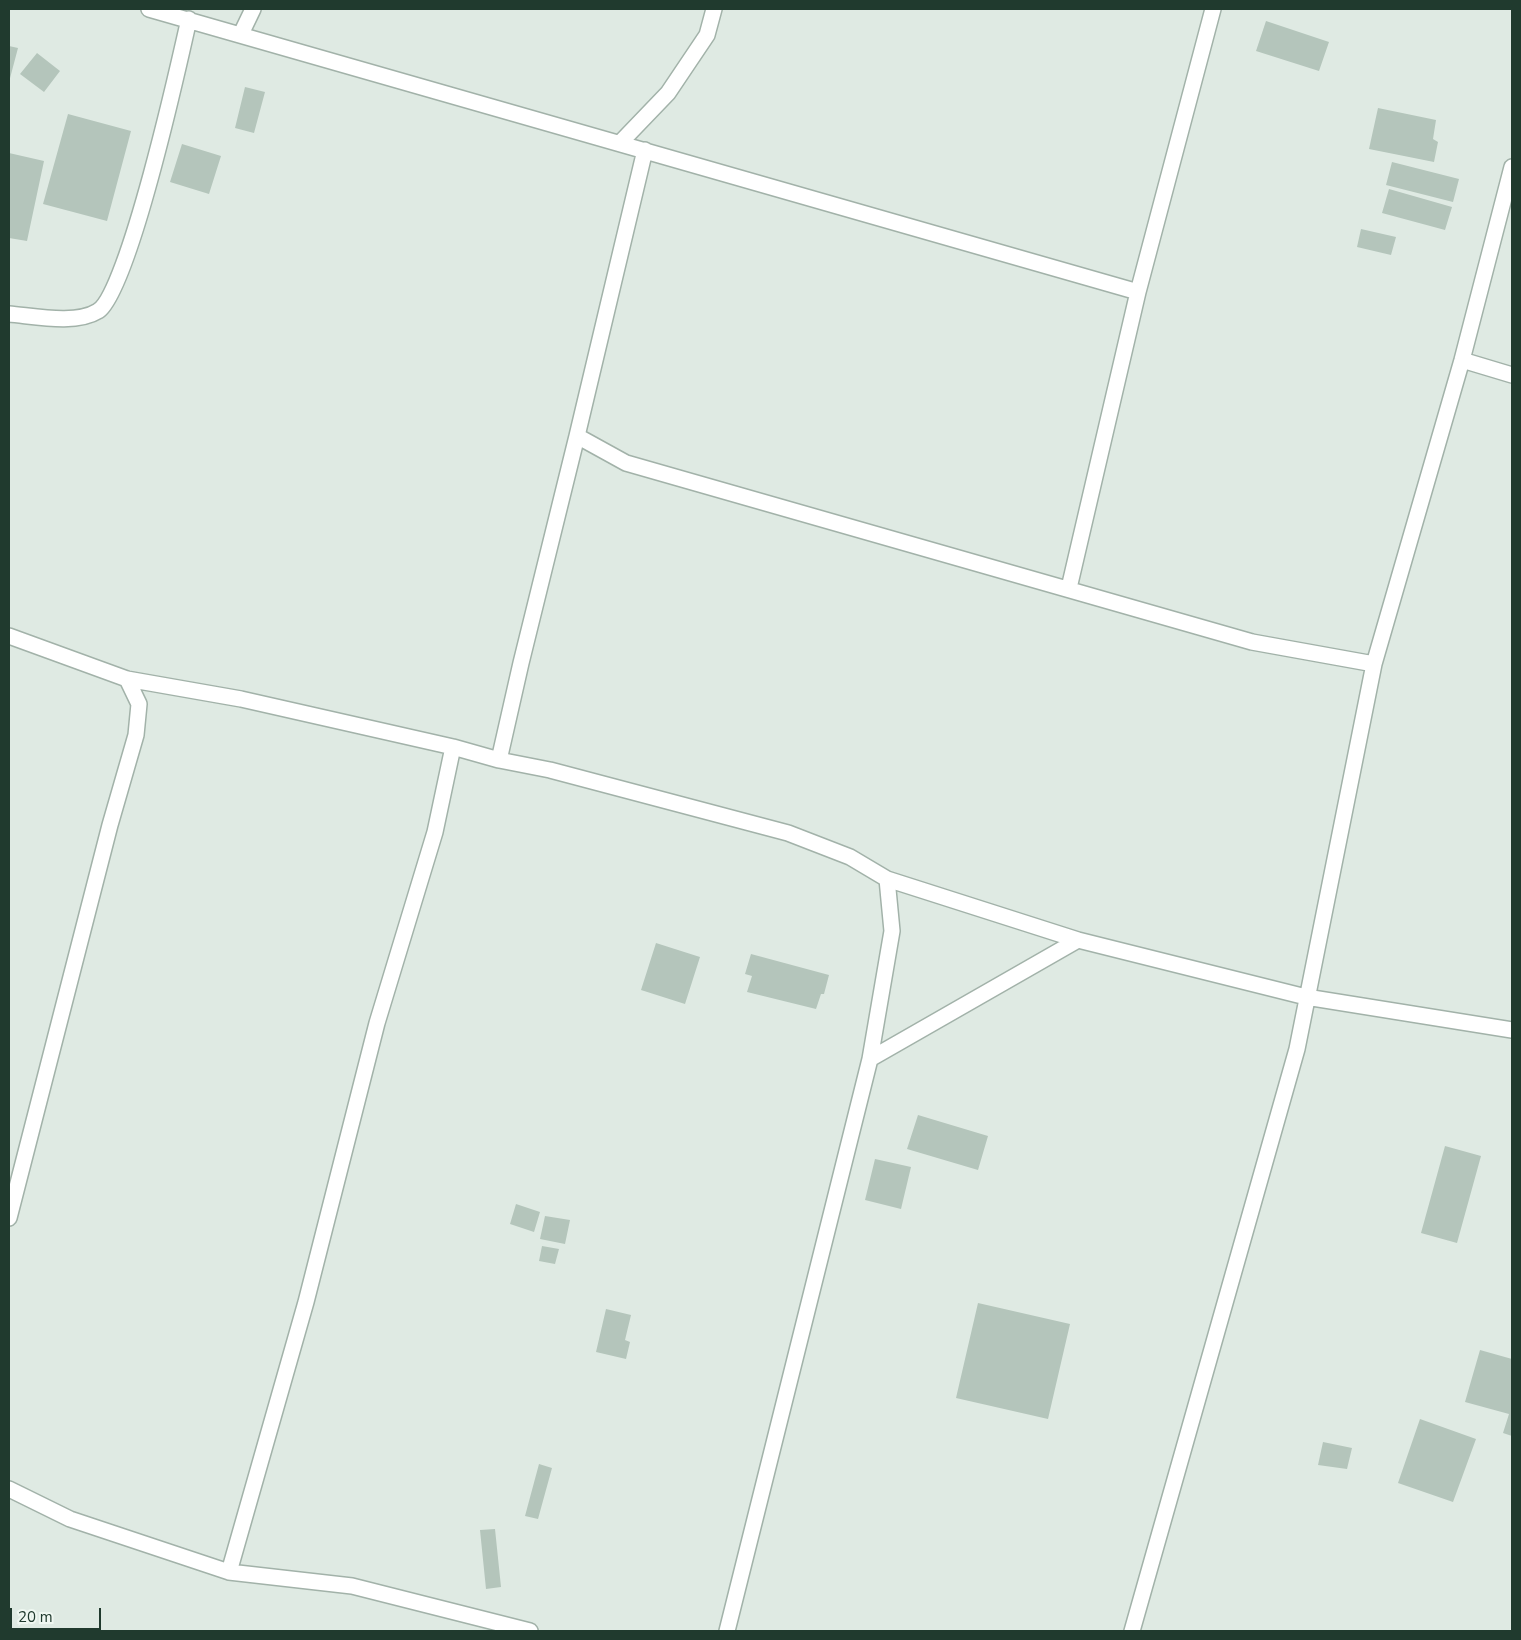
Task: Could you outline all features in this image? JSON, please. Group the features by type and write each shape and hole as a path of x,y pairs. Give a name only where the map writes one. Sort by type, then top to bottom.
{"street":[{"path":"149,9 1138,292"},
{"path":"241,34 253,9"},
{"path":"620,143 668,92 707,35 714,9"},
{"path":"1068,588 1138,292 1213,9"},
{"path":"9,314 82,319 100,310 114,291 157,157 189,19"},
{"path":"499,760 645,150"},
{"path":"1132,1631 1297,1050 1306,997 1374,664 1462,360 1512,167"},
{"path":"1462,360 1512,375"},
{"path":"578,436 626,463 1252,642 1374,664"},
{"path":"9,636 127,679 241,700 453,747 499,760 550,770 788,833 850,857 887,880 1078,940 1306,997 1512,1030"},
{"path":"9,1218 110,825 136,735 139,704 127,679"},
{"path":"229,1572 306,1302 377,1022 435,832 453,747"},
{"path":"728,1631 870,1059 892,931 887,880"},
{"path":"870,1059 1078,940"},
{"path":"9,1489 70,1519 229,1572 352,1586 530,1631"}],"building":[{"path":"1266,21 1329,42 1319,71 1256,51"},
{"path":"9,46 18,48 9,82"},
{"path":"37,53 60,71 44,92 20,74"},
{"path":"245,87 265,92 254,133 235,128"},
{"path":"1378,108 1436,120 1433,139 1438,142 1434,162 1369,149"},
{"path":"68,114 131,131 107,221 43,204"},
{"path":"182,144 221,156 209,194 170,182"},
{"path":"9,153 44,161 27,241 9,238"},
{"path":"1392,162 1459,179 1453,202 1386,185"},
{"path":"1389,189 1452,207 1445,230 1382,213"},
{"path":"1361,229 1396,237 1391,255 1357,247"},
{"path":"656,943 700,957 685,1004 641,990"},
{"path":"751,954 829,975 824,994 821,994 816,1009 747,992 752,976 745,974"},
{"path":"918,1115 988,1136 978,1170 907,1149"},
{"path":"1445,1146 1481,1156 1457,1243 1421,1233"},
{"path":"875,1159 911,1167 901,1209 865,1200"},
{"path":"516,1204 540,1212 534,1232 510,1224"},
{"path":"545,1216 570,1220 565,1244 540,1239"},
{"path":"542,1246 559,1249 555,1264 539,1261"},
{"path":"978,1303 1070,1324 1048,1419 956,1398"},
{"path":"606,1309 631,1315 625,1340 630,1342 626,1359 596,1352"},
{"path":"1480,1350 1512,1359 1512,1436 1503,1433 1509,1414 1465,1402"},
{"path":"1420,1419 1476,1439 1453,1502 1398,1483"},
{"path":"1323,1442 1352,1448 1347,1469 1318,1465"},
{"path":"539,1464 552,1468 538,1519 525,1516"},
{"path":"495,1529 501,1587 486,1589 480,1530"}]}
